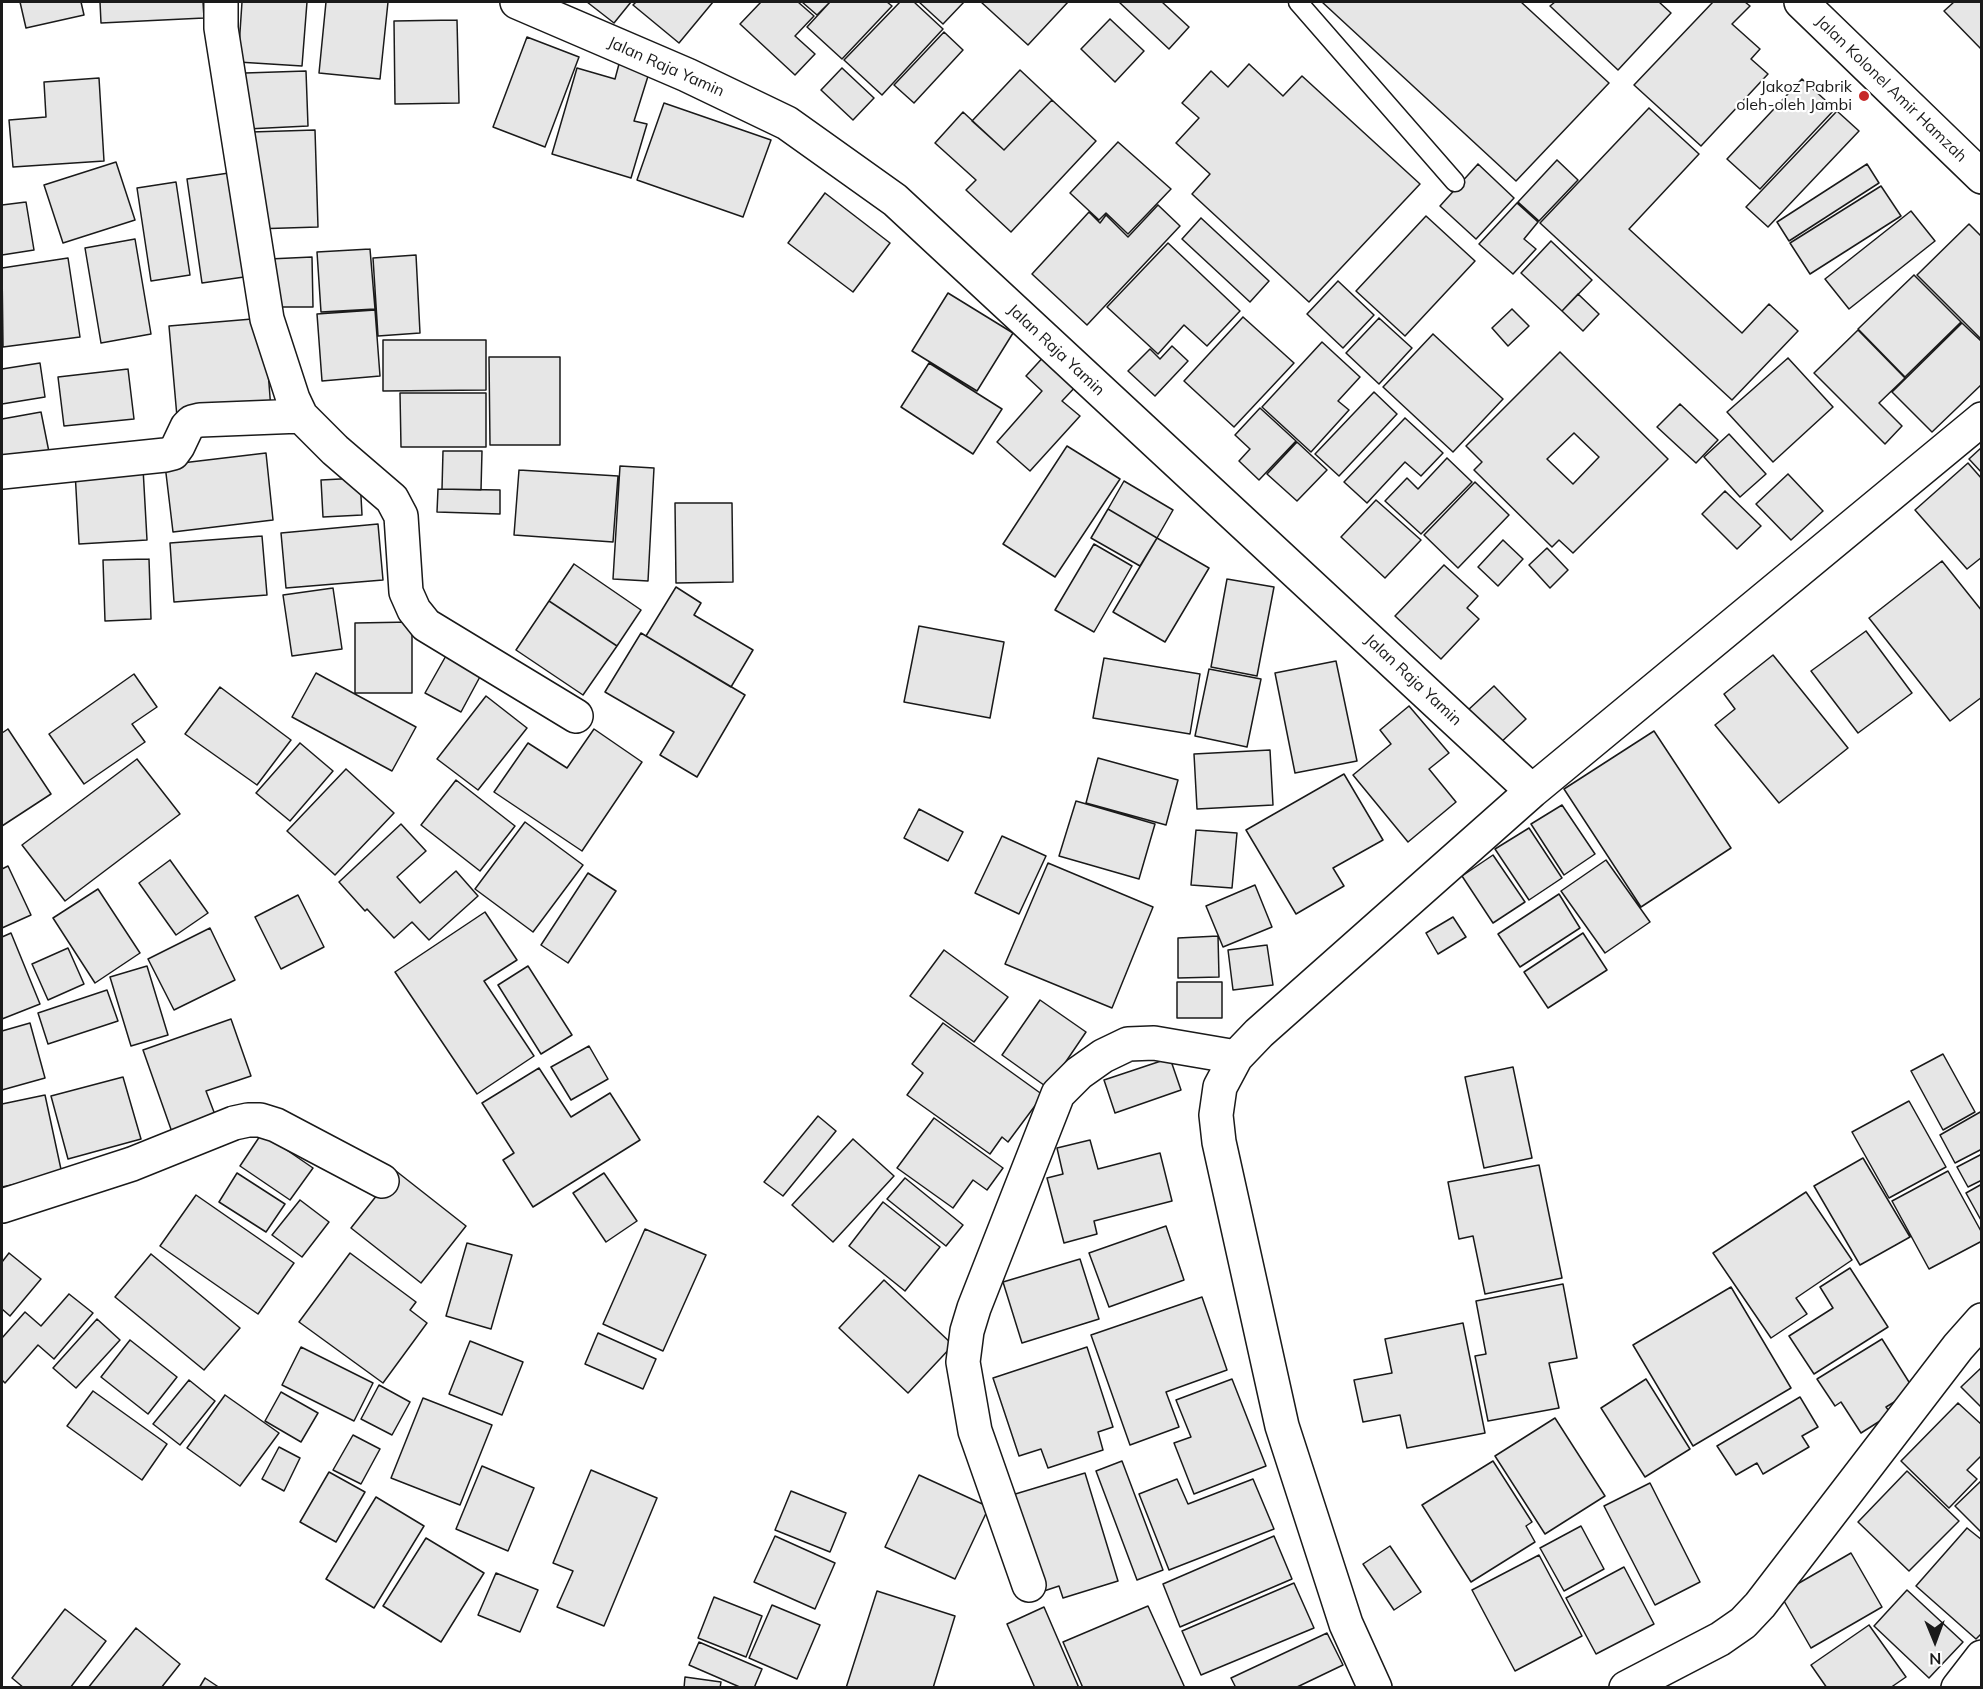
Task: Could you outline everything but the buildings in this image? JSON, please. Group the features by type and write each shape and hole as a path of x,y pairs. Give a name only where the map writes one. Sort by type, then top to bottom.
{"street":[{"path":"220,2 221,28 267,319 293,399 301,416 335,450 392,499 400,516 406,592 414,610 426,625 576,716"},
{"name":"Jalan Raja Yamin","path":"517,2 687,75 787,123 895,200 1532,791"},
{"name":"Jalan Kolonel Amir Hamzah","path":"1801,2 1982,177"},
{"path":"2,472 165,455 172,453 178,446 192,422 200,420 301,416"},
{"path":"1375,1688 1346,1624 1282,1426 1219,1142 1216,1115 1221,1087 1236,1057 1259,1033 1532,791 1982,419"},
{"path":"1029,1585 975,1431 963,1362 967,1331 974,1308 1058,1094 1079,1072 1102,1056 1128,1044 1154,1043 1236,1057"},
{"path":"2,1206 132,1164 234,1123 248,1120 260,1120 276,1125 382,1181"},
{"path":"1626,1688 1720,1640 1743,1623 1761,1605 1982,1320"},
{"path":"1958,1688 1982,1657"}],"lane":[{"path":"1298,2 1455,182"}],"place":[{"name":"Jakoz Pabrik oleh-oleh Jambi","path":"1864,96"}]}
